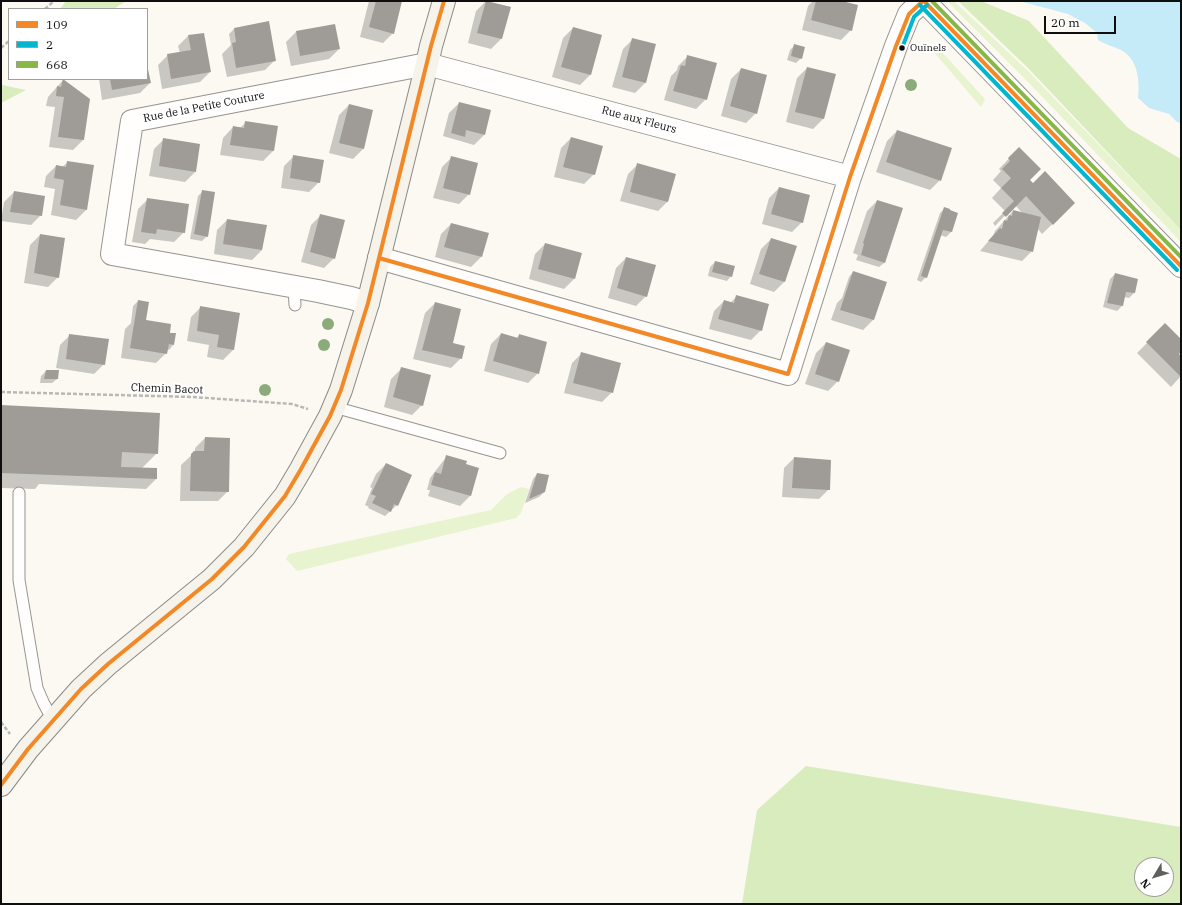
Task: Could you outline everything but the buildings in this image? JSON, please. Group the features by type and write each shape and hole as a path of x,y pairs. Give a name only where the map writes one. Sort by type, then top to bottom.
{"main road":[{"path":"1,785 28,749 81,689 108,664 212,579 244,547 285,496 301,469 332,411 341,390 368,303 428,64 431,46 444,1"}],"street":[{"path":"379,258 788,374 850,177 909,14 924,1 1181,266"},
{"name":"Rue aux Fleurs","path":"428,64 850,177"},
{"name":"Rue de la Petite Couture","path":"368,303 351,298 294,296 112,254 132,121 428,64"}],"lane":[{"path":"332,411 500,453"},
{"path":"19,494 19,580 37,688 53,720"}],"path":[{"path":"46,8 54,1"},
{"name":"Chemin Bacot","path":"1,392 201,397 292,404 332,411"}],"green space":[{"path":"66,1 126,1 116,8 61,8"},
{"path":"947,1 954,1 1028,71 1181,230 1181,242 1031,85"},
{"path":"958,1 981,1 1029,21 1128,128 1181,159 1181,230 1028,68"},
{"path":"938,48 985,99 981,107 933,51"},
{"path":"2,85 26,90 1,103"},
{"path":"521,487 529,489 521,513 516,518 297,571 286,559 289,554 491,510 507,494"},
{"path":"806,766 1181,827 1181,904 742,904 757,810"}],"water":[{"path":"1019,1 1181,1 1181,123 1177,122 1169,114 1149,108 1138,98 1139,85 1137,71 1127,54 1098,40 1097,33 1085,23 1068,14"}],"transit line":[{"name":"109","path":"1,785 28,749 81,689 108,664 212,579 244,547 285,496 301,469 330,416 341,390 368,303 431,46 444,1"},
{"name":"109","path":"379,258 788,374 850,177 896,46 909,14 923,1"},
{"name":"109","path":"924,1 1181,266"},
{"name":"668","path":"932,1 1181,257"},
{"name":"2","path":"920,5 1177,270"},
{"name":"2","path":"902,48 914,17 927,5"}],"place":[{"name":"Ouïnels","path":"902,48"}]}
